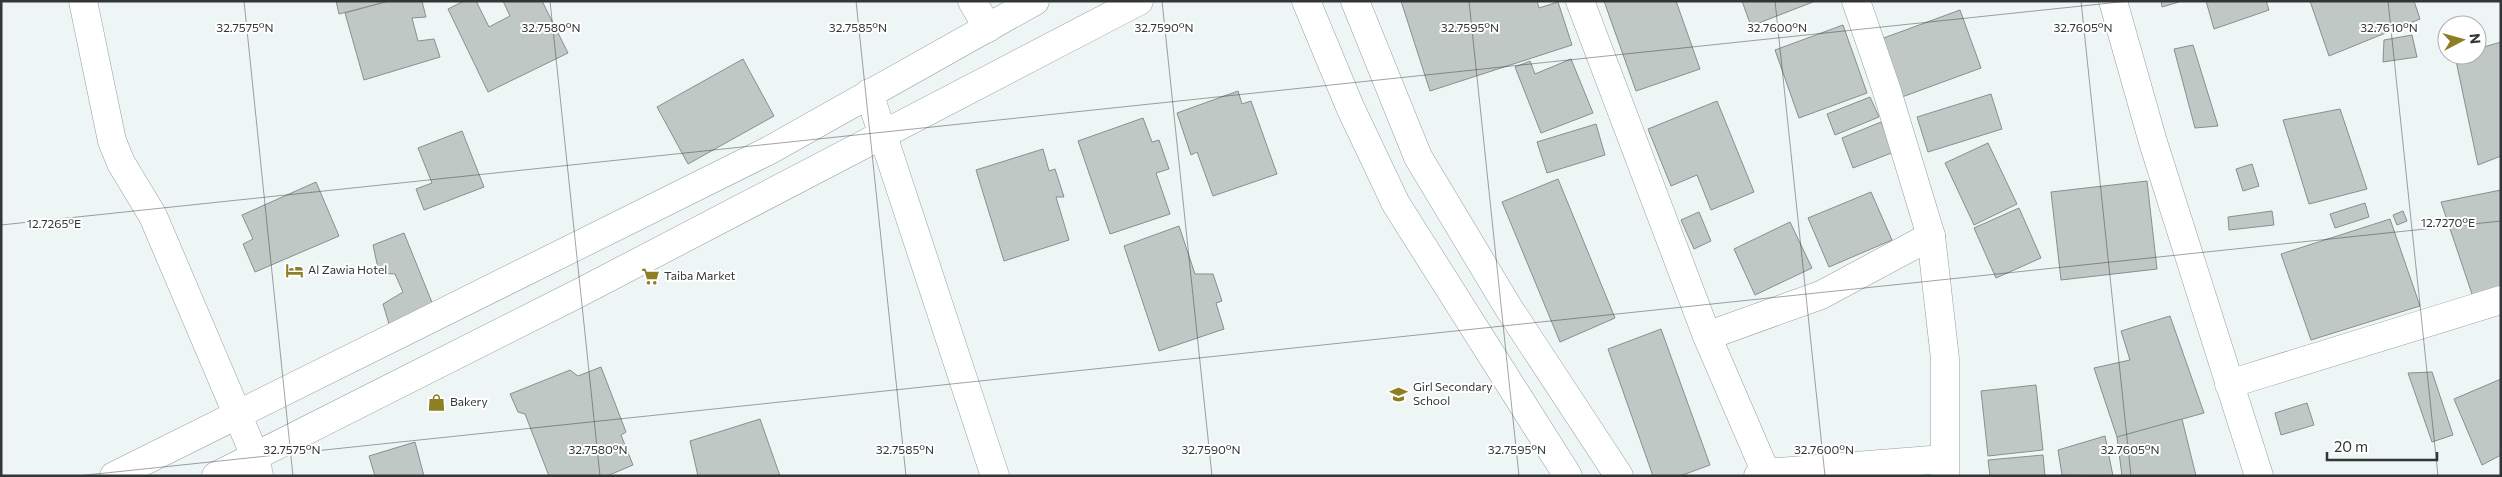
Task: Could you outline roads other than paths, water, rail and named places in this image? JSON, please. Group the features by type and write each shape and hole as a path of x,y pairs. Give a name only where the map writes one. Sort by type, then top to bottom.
{"street":[{"path":"83,1 112,141 121,162 153,216 238,414 257,466"},
{"path":"972,1 988,28"},
{"path":"114,476 768,150 1035,1"},
{"path":"216,476 257,466 579,293 1140,1"},
{"path":"1306,1 1350,107 1396,204 1561,474 1613,467 1508,307 1418,157 1355,1"},
{"path":"1580,1 1707,336 1762,474 1945,467 1945,359 1931,236 1886,88 1856,1"},
{"path":"2112,1 2153,142 2259,476"},
{"path":"870,93 995,476"},
{"path":"1707,336 1821,294 1931,236"},
{"path":"2229,384 2501,300"}],"place":[{"name":"Al Zawia Hotel","path":"294,270"},
{"name":"Taiba Market","path":"650,276"},
{"name":"Girl Secondary School","path":"1399,394"},
{"name":"Bakery","path":"436,402"}]}
